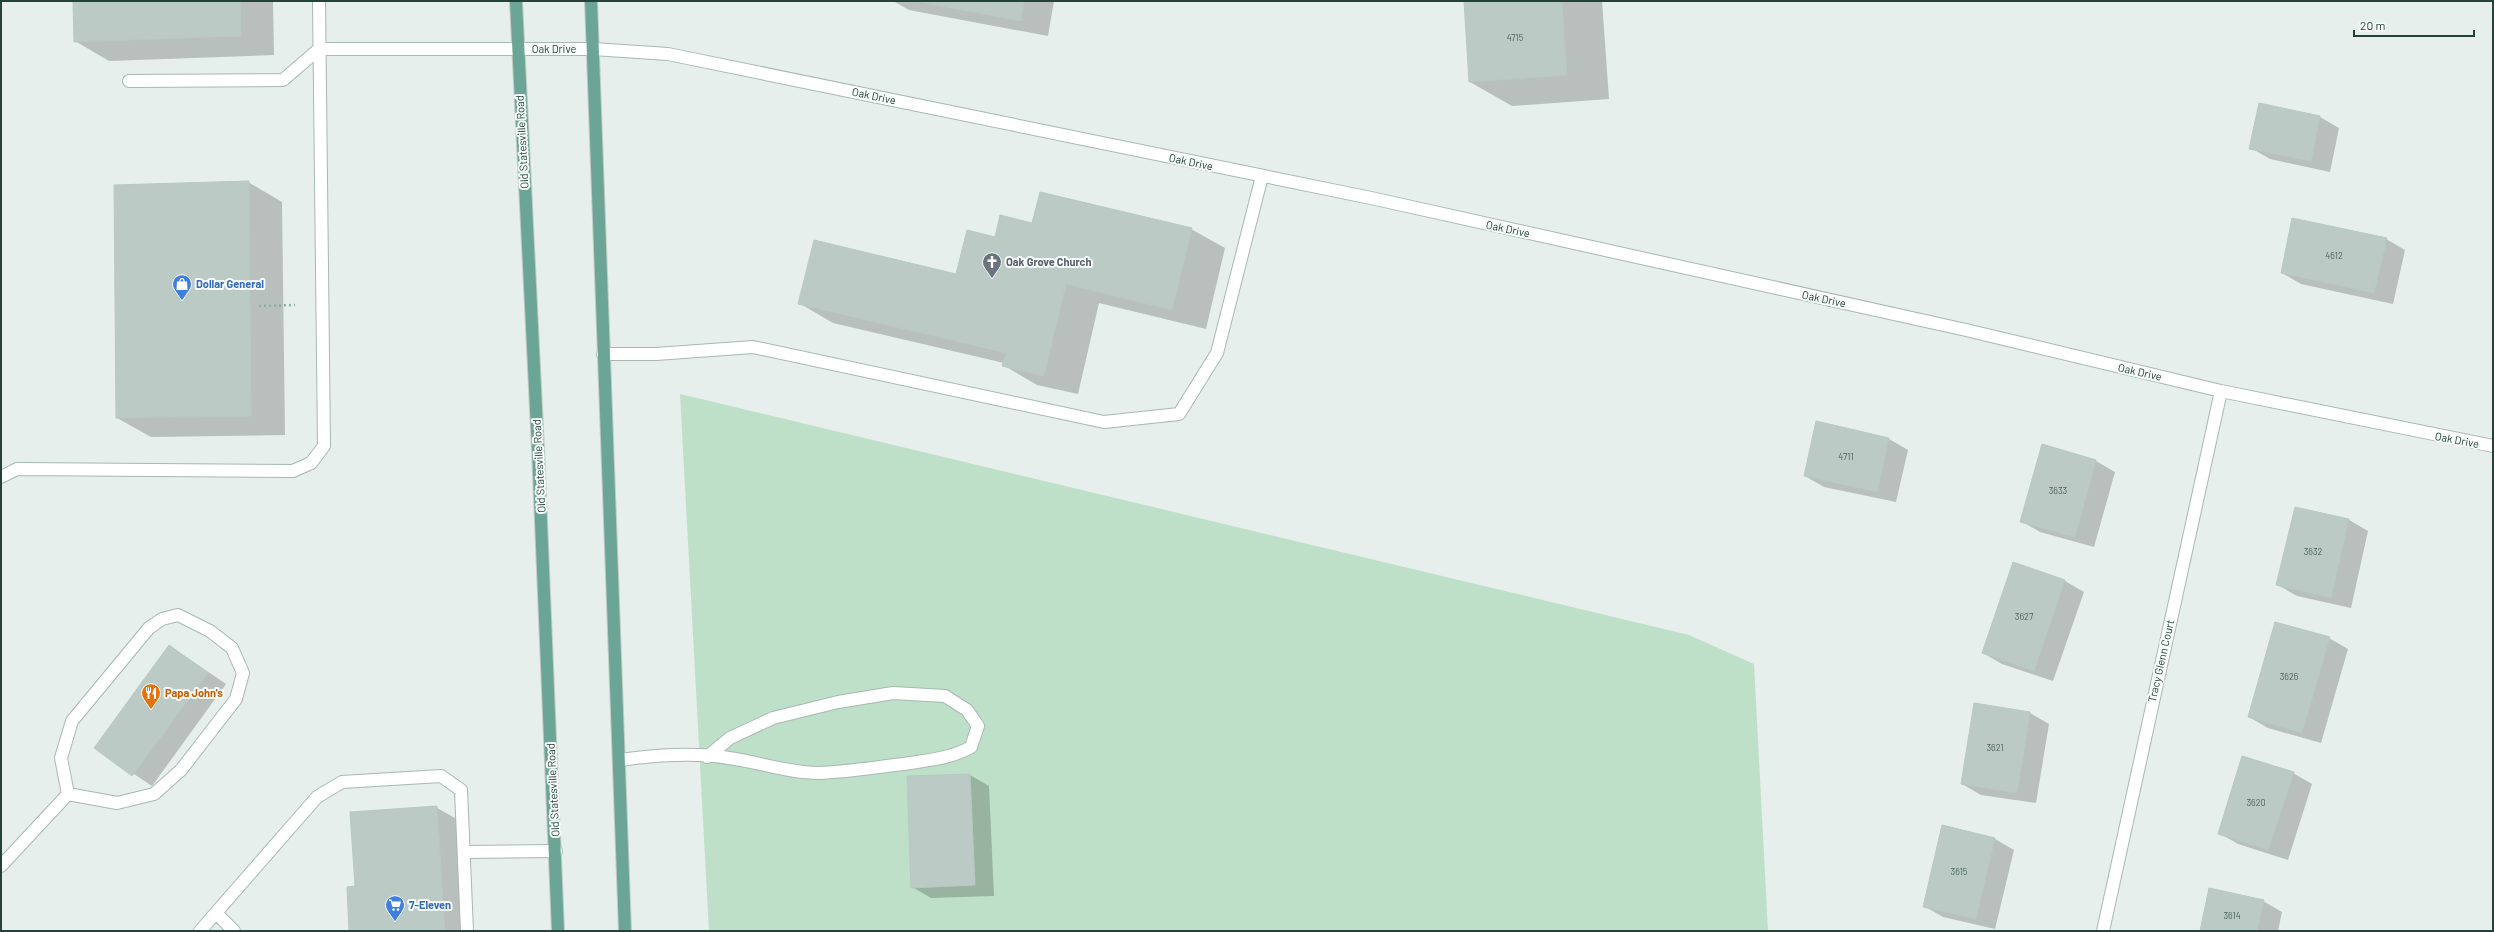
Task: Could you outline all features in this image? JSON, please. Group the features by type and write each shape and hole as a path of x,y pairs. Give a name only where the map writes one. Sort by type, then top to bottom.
{"main road":[{"name":"Old Statesville Road","path":"516,1 556,851 558,931"},
{"path":"591,1 603,354 620,760 625,931"}],"street":[{"path":"1,477 17,469 293,471 311,462 324,446 319,1"},
{"path":"129,81 283,80 319,49"},
{"name":"Oak Drive","path":"319,49 593,49 668,54 1262,176 1966,330 2221,391 2493,446"},
{"path":"603,354 656,354 753,347 1104,422 1179,414 1217,353 1262,176"},
{"name":"Tracy Glenn Court","path":"2103,931 2221,391"},
{"path":"178,615 210,631 232,648 243,673 236,699 181,770 154,794 117,803 68,794 61,758 72,721 149,628 162,619 178,615"},
{"path":"620,760 665,754 729,758 771,768 818,773 874,768 956,756 971,747 978,726 967,710 945,696 893,692 838,702 773,718 730,738 707,756"},
{"path":"200,931 317,797 342,782 441,776 461,790 467,931"},
{"path":"1,866 68,794"},
{"path":"464,852 556,851"},
{"path":"216,913 234,931"}],"path":[{"path":"259,306 322,305"}],"green space":[{"path":"680,394 1689,635 1754,664 1768,931 709,931"}],"building":[{"path":"73,1 240,1 241,36 74,42"},
{"path":"914,1 1024,1 1021,21"},
{"path":"1464,1 1562,1 1567,75 1469,82"},
{"path":"2259,103 2320,116 2311,161 2249,149"},
{"name":"Dollar General","path":"249,181 251,416 116,418 114,185"},
{"name":"Oak Grove Church","path":"1040,192 1192,228 1172,310 1066,284 1044,376 1002,366 1006,353 798,304 814,240 956,274 967,230 995,237 1000,215 1032,223"},
{"path":"2292,218 2387,238 2374,293 2281,273"},
{"path":"1816,421 1889,438 1877,492 1804,476"},
{"path":"2042,444 2096,460 2075,537 2020,522"},
{"path":"2295,507 2349,519 2331,598 2276,585"},
{"path":"2013,562 2065,580 2034,671 1982,653"},
{"path":"2275,622 2330,637 2302,733 2248,717"},
{"name":"Papa John's","path":"169,645 208,673 132,776 94,748"},
{"path":"1974,703 2030,712 2017,793 1961,784"},
{"path":"2242,756 2294,772 2268,850 2218,834"},
{"path":"970,774 975,885 911,888 907,776"},
{"path":"437,806 445,931 349,931 347,887 355,886 350,812"},
{"path":"1942,825 1995,838 1976,919 1923,907"},
{"path":"2209,888 2264,900 2257,931 2200,931"}],"place":[{"name":"Oak Grove Church","path":"992,279"},
{"name":"Dollar General","path":"182,301"},
{"name":"Papa John's","path":"151,710"},
{"name":"7-Eleven","path":"395,922"}]}
